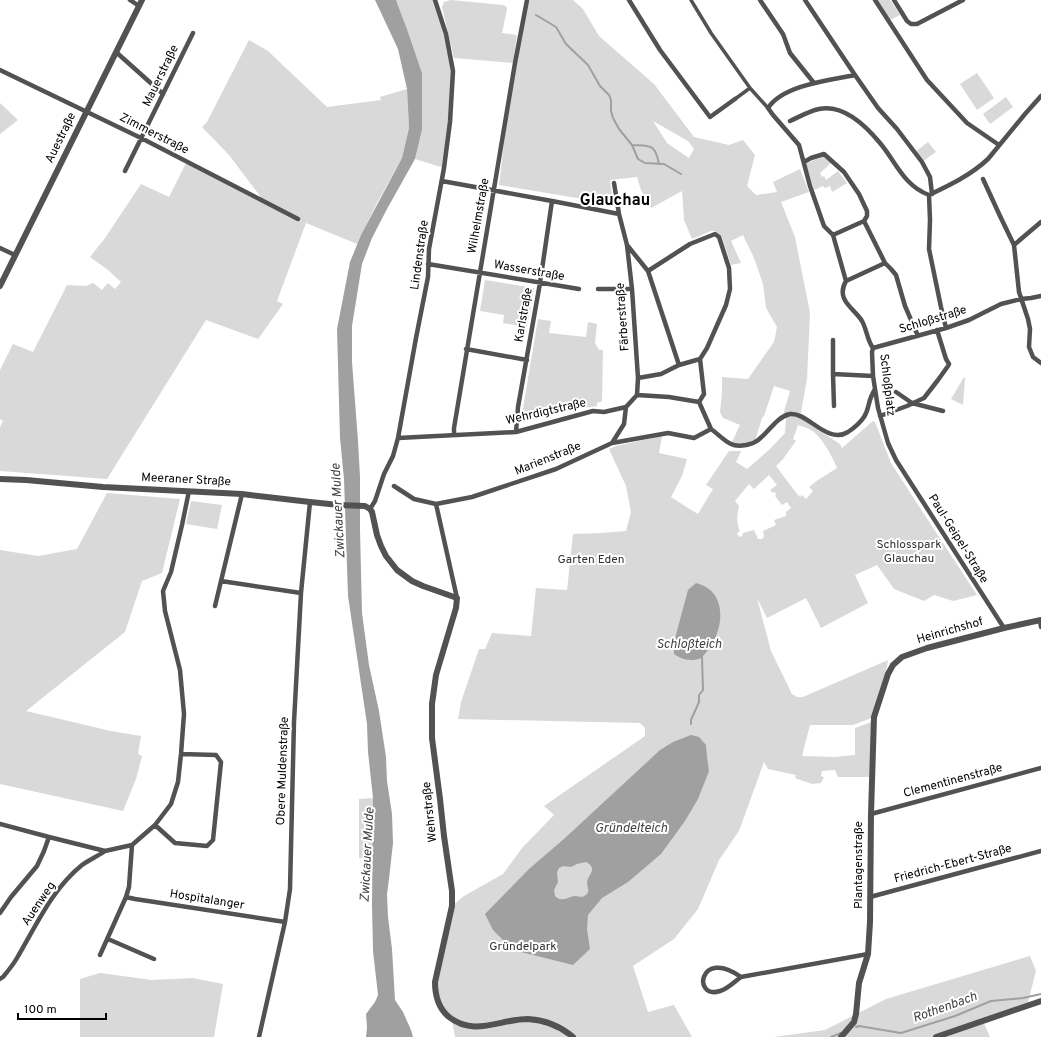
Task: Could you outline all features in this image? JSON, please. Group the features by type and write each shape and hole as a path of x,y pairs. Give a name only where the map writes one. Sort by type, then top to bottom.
{"street":[{"path":"130,0 140,3"},
{"name":"Lindenstraße","path":"368,508 375,501 384,474 393,456 398,438 428,277 429,249 442,182 450,122 454,71 446,34 436,0"},
{"name":"Wilhelmstraße","path":"454,435 466,349 527,0"},
{"path":"629,0 660,50 710,117 750,88"},
{"path":"691,0 712,34 750,88 768,108 780,97 801,86 855,75"},
{"path":"760,0 783,34 790,53 814,83"},
{"path":"806,0 855,75 878,108 897,129 922,162 930,178 931,195 929,249 940,307 946,328"},
{"path":"875,0 927,80 967,123 999,145"},
{"path":"894,0 907,21 911,24 917,24 963,0"},
{"name":"Auestraße","path":"0,286 140,3"},
{"name":"Mauerstraße","path":"125,171 193,33"},
{"path":"116,52 163,94"},
{"name":"Zimmerstraße","path":"0,70 141,138 298,219"},
{"path":"790,121 818,109 827,108 852,117 867,129 880,143 905,178 921,192 931,195 967,176 981,166 1041,96"},
{"name":"Schloßplatz","path":"768,108 768,110 799,145 824,226 833,235 846,281 843,289 846,303 857,314 865,326 870,344 873,348 873,376 880,416 888,443 896,460"},
{"path":"804,162 824,154 844,172 859,194 867,211 867,216 864,221 833,235"},
{"path":"983,179 1014,245 1018,292 1030,329 1029,347 1033,357 1041,363"},
{"path":"442,182 619,214"},
{"name":"Färberstraße","path":"614,183 619,214 627,245 632,289 638,378 637,395"},
{"name":"Karlstraße","path":"516,432 518,406 540,283 552,201"},
{"path":"864,221 885,263 896,276 904,305 918,336"},
{"path":"1014,245 1041,222"},
{"path":"648,271 690,244 715,234 719,238 729,268 730,289 726,305 707,348 700,359 704,394 699,402"},
{"path":"627,245 648,271 679,365"},
{"path":"0,248 15,255"},
{"path":"846,281 885,263"},
{"name":"Wasserstraße","path":"428,264 578,289"},
{"path":"598,289 632,289"},
{"name":"Schloßstraße","path":"873,348 937,332 969,320 1001,304 1041,296"},
{"path":"880,416 924,398 948,366 949,364 937,332"},
{"path":"832,340 834,406"},
{"path":"466,349 527,360"},
{"path":"638,378 661,374 679,365 700,359"},
{"path":"833,374 873,376"},
{"path":"699,402 711,429 731,444 741,446 756,442 773,424 788,414 801,417 826,432 836,435 844,435 863,419 868,411 870,399 875,389"},
{"path":"896,392 912,403 943,411"},
{"path":"612,443 624,424 626,407 637,395 669,397 699,402"},
{"name":"Wehrdigtstraße","path":"398,438 516,432 593,412 604,412 626,407"},
{"name":"Marienstraße","path":"394,486 414,499 436,504 472,497 549,471 612,443 668,433 694,438 711,429"},
{"name":"Paul-Geipel-Straße","path":"896,460 980,593 1004,628"},
{"name":"Meeraner Straße","path":"0,479 103,487 242,494 368,508"},
{"path":"0,824 105,851 132,845 155,825 171,804 178,782 184,714 180,670 165,611 163,592 171,572 189,491"},
{"path":"215,606 242,494"},
{"name":"Obere Muldenstraße","path":"259,1037 285,922 290,889 294,722 301,593 310,502"},
{"name":"Wehrstraße","path":"436,504 457,598 456,608 436,676 432,704 432,738 452,891 452,906 435,982 438,1003 441,1009 452,1020 465,1027 479,1028 527,1019 542,1021 564,1030 573,1037"},
{"path":"368,508 372,512 381,546 386,556 397,570 412,581 457,598"},
{"path":"221,580 301,593"},
{"path":"1040,620 1041,627"},
{"name":"Heinrichshof","path":"883,688 893,665 902,657 927,648 1040,620"},
{"name":"Plantagenstraße","path":"841,1037 854,1022 859,983 868,954 874,717 883,688"},
{"path":"155,825 175,843 207,846 213,840 220,762 216,755 181,754"},
{"name":"Clementinenstraße","path":"871,814 1041,768"},
{"name":"Auenweg","path":"0,913 11,897 37,866 49,837"},
{"path":"100,955 129,887 132,845"},
{"name":"Auenweg","path":"0,979 17,959 40,917 56,894 82,865 105,851"},
{"name":"Friedrich-Ebert-Straße","path":"870,897 1041,851"},
{"name":"Hospitalanger","path":"126,897 285,922"},
{"path":"108,939 154,959"},
{"path":"741,977 727,969 720,967 710,969 706,972 703,978 703,984 712,993 720,992 727,989 741,977 868,954"},
{"path":"936,1037 1041,1001"}],"green space":[{"path":"396,0 435,0 453,71 444,168 415,159 422,130 422,73"},
{"path":"451,0 506,6 507,9 502,33 517,35 513,63 454,58 442,7 444,2"},
{"path":"527,0 573,0 583,9 599,36 654,84 694,137 729,145 743,140 755,155 747,186 756,195 777,192 773,182 800,169 809,192 781,202 795,237 810,313 807,379 800,418 840,444 842,448 873,421 875,422 891,463 977,595 953,601 934,595 924,601 894,589 877,565 855,575 868,603 821,628 806,598 767,618 757,598 771,651 792,694 797,697 803,697 888,660 883,688 874,717 853,725 810,725 802,756 835,757 855,755 855,728 874,721 869,777 838,777 835,770 822,771 821,776 824,777 821,783 812,784 795,778 796,775 768,769 764,762 739,831 719,860 698,909 674,939 633,966 648,1012 674,1005 692,1037 455,1037 452,1020 445,1014 435,990 452,906 464,896 503,874 522,848 554,815 544,806 645,736 645,728 640,723 458,719 461,702 479,649 485,649 492,633 531,636 536,588 567,590 573,534 626,531 631,512 626,486 609,449 616,446 662,436 659,453 687,459 682,476 671,497 698,514 713,489 706,485 729,451 741,451 736,462 747,469 771,448 785,433 786,418 783,415 790,391 774,386 755,441 740,444 732,442 740,425 723,418 720,412 722,377 748,379 774,342 777,327 766,308 763,284 754,258 743,235 731,241 741,263 731,265 722,237 715,231 711,231 692,239 684,220 682,191 651,208 641,190 637,177 610,180 613,204 499,185 508,110","holes":["653,121 688,141 694,149 689,158 667,143","798,425 812,430 825,445 837,468 809,487 813,491 806,499 802,495 800,497 797,494 776,466 796,441 793,439","769,475 777,485 770,490 773,493 775,492 775,496 782,505 787,502 791,508 786,512 786,516 774,520 776,525 763,531 764,536 762,539 758,539 754,530 743,533 740,537 737,533 740,531 737,518 739,506 735,501 749,484 754,489"]},
{"path":"877,0 890,0 900,15 890,20"},
{"path":"249,40 268,51 327,107 381,100 380,97 407,89 409,128 402,158 377,203 357,244 306,223 277,301 283,304 258,339 206,320 107,479 0,471 0,427 3,421 0,419 0,370 13,344 33,352 67,285 86,286 93,283 102,290 108,283 115,289 121,282 90,257 105,238 141,184 169,197 187,161 263,200 229,155 202,127 207,122"},
{"path":"977,73 994,98 977,110 960,84"},
{"path":"1006,97 1013,107 990,124 983,114"},
{"path":"0,103 18,120 0,134"},
{"path":"928,142 936,152 922,162 915,152"},
{"path":"822,156 831,163 820,173 822,177 824,176 826,180 838,171 847,183 832,192 830,186 825,188 823,186 814,190 806,165"},
{"path":"485,280 534,288 527,327 503,323 504,315 480,311"},
{"path":"538,319 551,321 549,333 586,337 588,322 597,324 595,343 599,350 603,350 602,401 597,403 597,406 584,408 579,405 521,420"},
{"path":"964,377 965,378 963,405 951,399"},
{"path":"107,493 180,499 162,573 142,581 125,632 26,711 111,731 141,736 138,754 142,756 136,779 123,811 0,784 0,550 38,556 77,549"},
{"path":"191,501 222,505 217,529 186,524"},
{"path":"373,798 373,859 359,858 359,799"},
{"path":"1030,956 1036,971 1027,1006 983,1021 990,1037 774,1037 825,1030 886,999"},
{"path":"100,973 152,980 193,978 223,984 214,1037 80,1037 80,979"}],"water":[{"path":"375,0 396,0 422,73 422,130 415,159 372,238 362,264 352,326 352,362 360,477 362,613 369,665 379,711 386,757 387,781 392,814 393,843 387,894 395,1000 403,1012 413,1037 366,1037 366,1014 375,1002 378,995 373,951 373,798 368,752 367,724 348,596 344,479 340,438 337,329 350,262 361,235 402,158 409,128 407,89 398,49"},
{"name":"Schloßteich","path":"696,583 713,592 720,608 720,617 719,626 712,644 701,658 691,660 680,658 674,654 674,642 688,590"},
{"name":"Gründelteich","path":"691,735 699,737 706,745 709,771 698,799 685,821 661,854 628,882 602,898 588,915 587,929 590,949 573,965 513,950 493,930 485,914 529,869 565,838 660,750 673,742","holes":["586,862 590,865 592,870 587,880 587,894 582,897 575,896 562,899 555,896 554,890 558,882 557,872 559,868 563,866 571,867"]}],"waterway":[{"path":"536,15 556,27 566,44 588,65 600,86 609,95 613,118 619,129 632,145 638,159 645,163 664,164 681,174"},
{"path":"632,145 651,147 656,152 659,164"},
{"path":"691,724 691,720 699,702 699,695 703,690 702,657"},
{"name":"Rothenbach","path":"856,1027 859,1026 901,1033 955,1016 991,1001 1023,998 1041,994"},
{"name":"Rothenbach","path":"831,1037 841,1033"}],"district":[{"name":"Glauchau","path":"615,201"}],"water label":[{"name":"Zwickauer Mulde","path":"339,511"},
{"name":"Zwickauer Mulde","path":"368,855"}],"park label":[{"name":"Schlosspark Glauchau","path":"909,552"},
{"name":"Garten Eden","path":"591,560"},
{"name":"Gründelpark","path":"523,947"}]}
